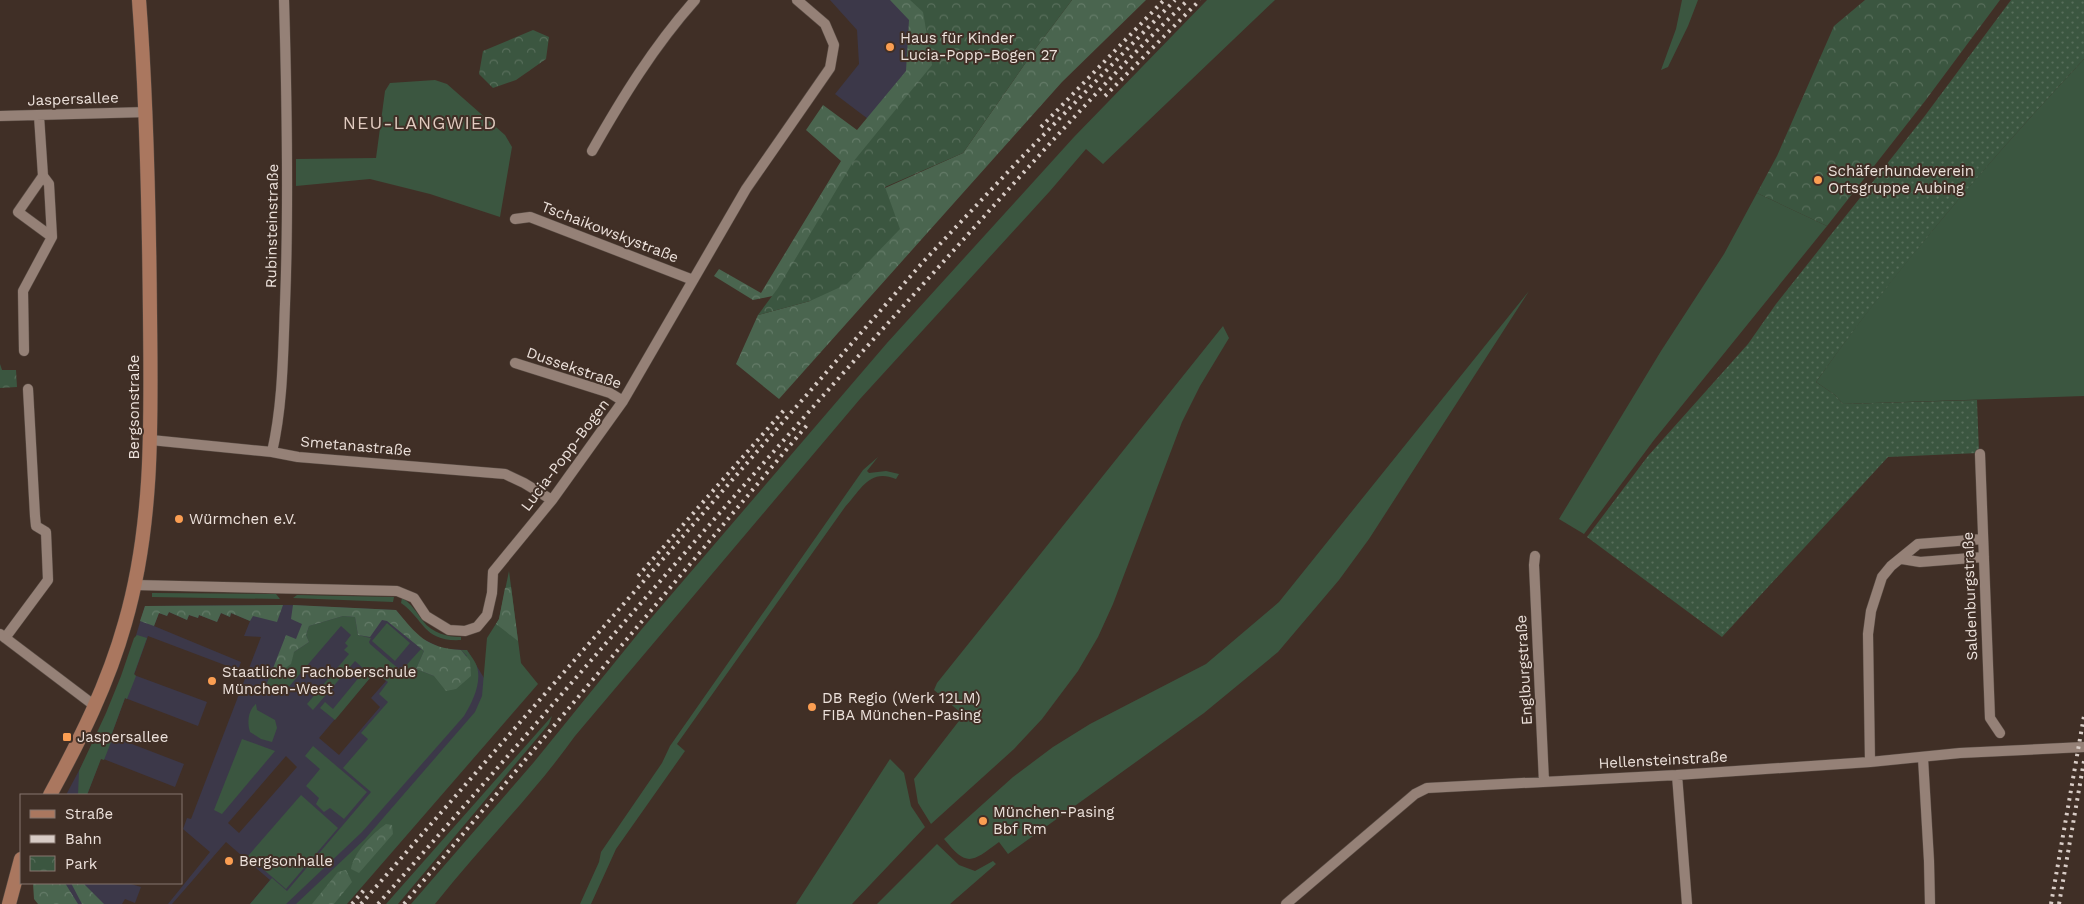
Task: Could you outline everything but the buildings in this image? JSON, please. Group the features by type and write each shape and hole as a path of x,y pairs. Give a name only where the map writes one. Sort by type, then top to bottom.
{"street":[{"name":"Bergsonstraße","path":"51,794 96,706 120,639 135,584 146,514 150,440 147,112 139,0"},
{"name":"Rubinsteinstraße","path":"272,452 278,424 287,265 288,163 284,0"},
{"path":"592,151 625,94 655,50 695,0"},
{"name":"Lucia-Popp-Bogen","path":"135,584 397,591 414,598 426,616 449,630 465,631 476,627 487,615 492,593 493,572 552,500 623,401 746,189 830,68 834,45 825,24 797,0"},
{"name":"Jaspersallee","path":"0,116 147,112"},
{"path":"24,351 23,291 52,237 49,184 43,176 39,116"},
{"path":"43,176 18,212 52,237"},
{"name":"Tschaikowskystraße","path":"515,218 530,217 693,280"},
{"name":"Dussekstraße","path":"514,363 610,393 623,401"},
{"path":"28,389 36,526 46,532 48,580 2,636 96,706"},
{"name":"Smetanastraße","path":"150,440 272,452 298,457 505,474 524,482 552,500"},
{"name":"Saldenburgstraße","path":"1980,454 1990,718 2000,733"},
{"path":"1870,762 1867,661 1871,611 1882,577 1891,566 1902,559 1918,544 1983,539"},
{"name":"Englburgstraße","path":"1535,556 1544,782"},
{"path":"1902,559 1920,562 1984,557"},
{"name":"Hellensteinstraße","path":"1286,904 1415,794 1427,788 1870,762 1960,753 2084,747"},
{"path":"1923,758 1930,904"},
{"path":"1677,774 1687,904"},
{"path":"9,904 20,863"}],"shaded area":[{"name":"Haus für Kinder Lucia-Popp-Bogen 27","path":"830,0 898,0 917,19 923,64 876,125 835,94 859,64 857,30"},
{"path":"289,605 396,610 417,636 443,649 467,650 501,706 330,904 250,904 270,880 226,842 172,904 168,904 210,852 183,829 187,818 191,819 261,637 244,636 250,621 231,613 230,617 221,613 217,622 199,615 198,618 189,615 187,620 169,612 167,616 159,613 154,626 241,662 238,670 148,636 134,675 207,702 198,726 125,698 111,736 184,764 175,787 101,758 87,794 67,794 100,731 130,655 145,606","holes":["375,672 386,681 371,698 380,707 339,755 319,738","286,756 297,767 239,833 228,823"]},
{"path":"53,884 131,884 141,887 135,903 125,899 122,904 63,904"}],"green space":[{"path":"890,0 936,0 940,62 880,173 782,294 753,300 714,276 719,269 761,293 841,161 806,130 823,105 857,130 906,71 909,20"},
{"path":"910,0 1072,0 963,153 885,187 900,229 847,284 810,301 758,315 778,288 853,162 932,65 923,12"},
{"path":"1072,0 1146,0 1062,82 779,399 736,364 758,315 810,301 885,188 963,153"},
{"path":"1207,0 1275,0 1103,164 1086,149 860,399 435,904 411,904 534,762 641,630 887,343 1074,137"},
{"path":"1682,0 1698,0 1668,67 1661,70 1676,29"},
{"path":"1865,0 2000,0 1925,101 1827,226 1757,193 1777,156 1834,26"},
{"path":"2011,0 2084,0 2084,59 1944,216 1816,382 1835,395 1843,404 1977,400 1979,453 1888,457 1722,637 1587,537 1648,456 1748,344 1776,304 1924,117"},
{"path":"533,30 549,37 546,59 516,80 493,88 479,74 483,51"},
{"path":"2084,59 2084,396 1843,404 1835,395 1816,382 1878,298 1944,216"},
{"path":"435,80 447,84 505,135 512,147 500,217 430,194 370,179 296,186 296,159 376,158 385,91 390,83"},
{"path":"1757,193 1827,226 1654,440 1584,534 1559,519 1661,351 1724,254"},
{"path":"1529,291 1369,539 1339,580 1278,652 1204,713 1008,854 999,842 982,854 970,859 964,858 952,848 944,839 1013,777 1053,747 1090,724 1206,664 1279,602"},
{"path":"1223,326 1229,338 1200,386 1182,422 1113,604 1098,637 1078,671 1042,719 1014,749 931,824 918,803 914,779 962,717 960,712 934,690 937,683"},
{"path":"0,364 2,370 16,370 17,387 0,388"},
{"path":"878,457 867,471 869,473 886,471 899,474 896,479 879,476 866,482 845,507 677,744 685,751 616,849 591,904 580,904 599,862 601,852 662,763 670,746 863,470"},
{"path":"509,571 521,663 538,684 347,904 296,904 365,839 475,712 482,696 487,638 499,619"},
{"path":"511,587 518,641 496,624 499,619 505,588"},
{"path":"152,593 276,594 280,599 152,597"},
{"path":"297,595 394,597 393,602 293,598"},
{"path":"402,598 431,629 445,635 461,637 461,640 448,640 432,634 401,603"},
{"path":"283,605 277,622 253,616 250,621 231,613 230,617 221,613 217,622 199,615 198,618 189,615 187,620 169,612 167,616 159,613 154,626 140,621 145,606"},
{"path":"293,605 396,610 423,639 449,649 461,650 470,661 471,676 456,689 446,691 434,676 416,669 424,651 387,621 382,620 370,637 358,635 355,617 343,616 309,626 306,635 309,642 294,652 291,664 276,675 270,676 286,635 296,639 302,624 291,619"},
{"path":"343,616 355,617 358,635 371,638 370,644 401,671 421,649 424,651 416,669 434,676 467,656 461,650 467,650 477,667 478,680 475,693 464,716 362,832 286,904 250,904 272,878 287,891 371,792 343,768 368,739 361,733 388,702 379,694 388,682 375,672 335,720 320,708 325,702 333,709 365,670 355,661 313,710 307,704 349,654 344,650 348,646 345,643 351,635 341,626 281,696 271,689 263,692 270,676 294,652 309,642 306,635 309,626"},
{"path":"387,623 410,643 395,661 372,641"},
{"path":"137,635 147,638 134,674 136,676 127,699 125,698 104,760 101,759 87,794 78,794 79,771 106,713 134,638"},
{"path":"256,704 257,710 275,720 277,728 272,742 261,739 250,732 249,717 251,710"},
{"path":"552,716 549,724 398,904 386,904"},
{"path":"242,739 275,751 222,814 214,810"},
{"path":"313,746 367,792 344,819 330,808 324,812 316,804 319,798 306,786 320,769 305,756"},
{"path":"890,759 904,773 911,806 925,827 852,904 796,904"},
{"path":"301,795 338,828 286,889 248,856"},
{"path":"386,824 392,825 393,834 359,873 351,869 356,856 364,844"},
{"path":"937,844 959,865 975,871 993,861 996,864 950,904 877,904"},
{"path":"346,870 352,882 334,904 312,904 338,872"},
{"path":"33,884 66,884 78,904 38,904 34,899"},
{"path":"72,884 84,884 104,904 82,904"}],"railway":[{"path":"1041,127 1164,0"},
{"path":"361,904 923,262 1175,0"},
{"path":"378,904 857,358 1087,103 1188,0"},
{"path":"1105,96 1200,0"},
{"path":"638,576 785,409"},
{"path":"404,904 808,424"},
{"path":"2051,904 2084,716"},
{"path":"2059,904 2084,761"},
{"path":"352,904 364,890"}],"place":[{"name":"Haus für Kinder Lucia-Popp-Bogen 27","path":"890,47"},
{"name":"Schäferhundeverein Ortsgruppe Aubing","path":"1818,180"},
{"name":"Würmchen e.V.","path":"179,519"},
{"name":"Staatliche Fachoberschule München-West","path":"212,681"},
{"name":"DB Regio (Werk 12LM) FIBA München-Pasing","path":"812,707"},
{"name":"Jaspersallee","path":"67,737"},
{"name":"München-Pasing Bbf Rm","path":"983,821"},
{"name":"Bergsonhalle","path":"229,861"}],"district":[{"name":"NEU-LANGWIED","path":"420,123"}]}
